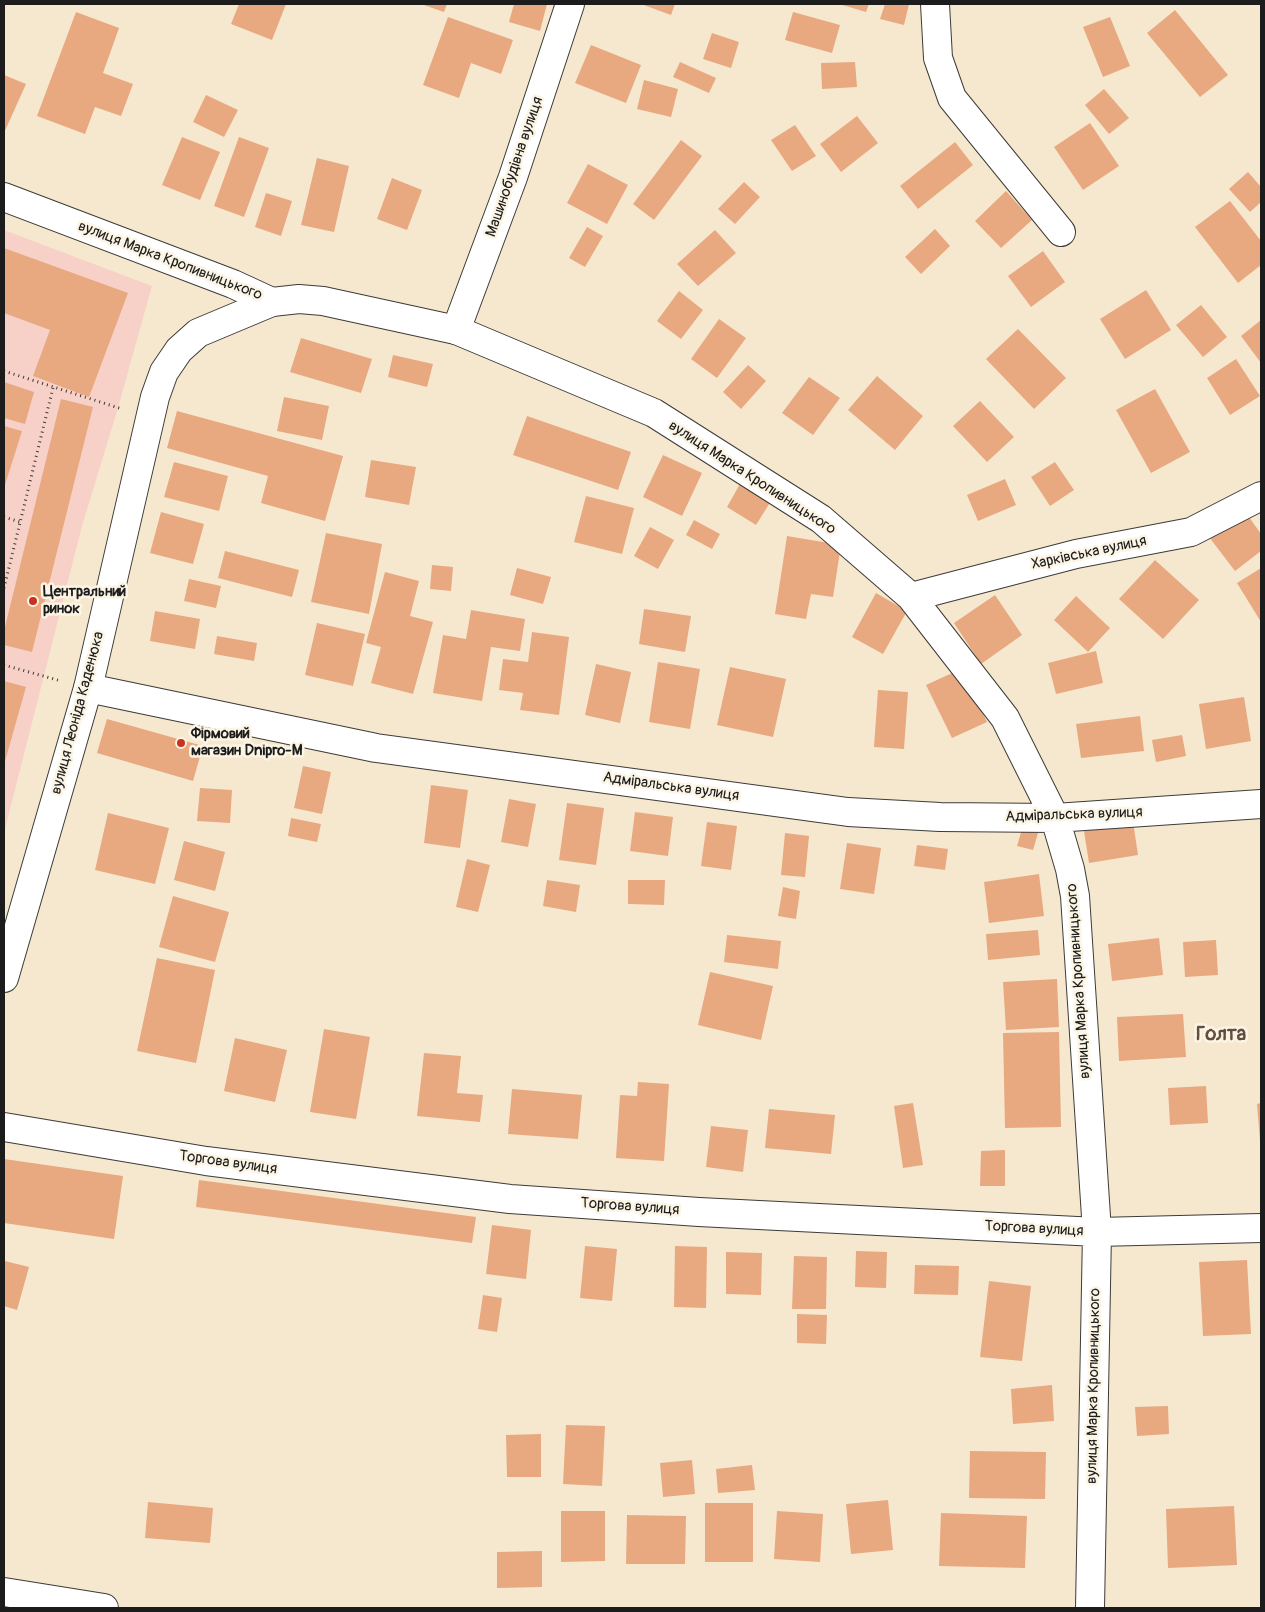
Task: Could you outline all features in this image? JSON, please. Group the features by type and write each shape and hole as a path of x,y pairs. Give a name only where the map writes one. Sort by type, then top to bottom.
{"street":[{"name":"Машинобудівна вулиця","path":"456,330 513,177 570,4"},
{"path":"936,4 938,58 952,98 1061,232"},
{"name":"вулиця Марка Кропивницького","path":"4,197 233,284 272,302 299,299 326,301 456,330 654,413 821,519 911,597 1005,718 1054,818 1070,869 1075,896 1097,1232 1090,1608"},
{"name":"вулиця Леоніда Каденюка","path":"4,978 88,688 155,397 164,372 179,350 198,333 272,302"},
{"name":"Харківська вулиця","path":"911,597 1076,554 1191,532 1261,496"},
{"name":"Адміральська вулиця","path":"88,688 376,748 848,812 940,817 1054,818 1261,804"},
{"name":"Торгова вулиця","path":"4,1126 206,1161 510,1199 699,1212 1097,1232 1261,1228"},
{"path":"4,1592 104,1608"}],"path":[{"path":"4,371 53,388 151,417"},
{"path":"4,588 53,388"},
{"path":"4,516 20,522"},
{"path":"4,665 88,688"}],"shaded area":[{"name":"Центральний ринок","path":"4,230 152,286 118,408 82,526 4,833"}],"building":[{"path":"239,4 286,4 272,40 231,24"},
{"path":"421,4 447,4 444,12"},
{"path":"514,4 547,4 540,31 509,22"},
{"path":"641,4 675,4 671,15"},
{"path":"839,4 869,4 866,12"},
{"path":"885,4 909,4 904,25 880,19"},
{"path":"1175,10 1228,75 1200,97 1147,33"},
{"path":"76,12 119,28 103,73 133,84 121,116 95,107 85,134 37,116"},
{"path":"793,12 840,25 832,53 785,40"},
{"path":"448,17 513,40 501,74 471,63 459,98 423,85"},
{"path":"1110,17 1130,66 1103,77 1083,27"},
{"path":"712,33 739,42 731,68 703,59"},
{"path":"591,45 641,65 626,103 575,83"},
{"path":"680,62 716,78 709,93 673,77"},
{"path":"855,62 857,87 822,89 821,63"},
{"path":"4,75 26,84 4,133"},
{"path":"644,80 678,89 671,117 637,109"},
{"path":"1104,89 1129,118 1109,134 1085,105"},
{"path":"206,95 238,110 224,137 193,122"},
{"path":"857,116 878,143 841,172 820,144"},
{"path":"1090,123 1119,166 1083,190 1054,147"},
{"path":"795,125 816,156 792,171 771,140"},
{"path":"182,137 220,152 200,200 162,185"},
{"path":"239,137 269,148 244,217 214,206"},
{"path":"681,140 702,156 654,220 633,204"},
{"path":"955,142 973,165 918,209 900,186"},
{"path":"317,158 349,166 334,232 301,225"},
{"path":"588,164 628,185 607,224 567,203"},
{"path":"1248,172 1261,187 1261,202 1250,212 1229,189"},
{"path":"392,178 422,190 407,230 377,219"},
{"path":"744,182 760,197 735,224 718,209"},
{"path":"1006,191 1032,220 1001,248 975,221"},
{"path":"266,193 292,201 281,236 255,227"},
{"path":"1230,201 1261,241 1261,265 1238,283 1195,227"},
{"path":"587,227 603,236 585,267 569,258"},
{"path":"935,229 950,246 921,274 905,257"},
{"path":"715,230 736,253 698,286 677,264"},
{"path":"4,248 128,293 89,397 33,376 50,330 4,313"},
{"path":"1043,251 1065,282 1031,307 1008,276"},
{"path":"1146,290 1171,330 1125,359 1100,319"},
{"path":"679,291 703,310 681,339 657,321"},
{"path":"1201,305 1227,337 1203,357 1176,325"},
{"path":"719,319 746,338 717,378 691,359"},
{"path":"1261,320 1261,363 1241,336"},
{"path":"1018,329 1066,378 1034,409 986,359"},
{"path":"301,338 372,359 361,393 290,372"},
{"path":"393,355 433,364 427,387 388,377"},
{"path":"1236,359 1260,396 1230,415 1207,378"},
{"path":"748,365 766,381 741,409 723,392"},
{"path":"877,376 923,416 895,450 848,410"},
{"path":"809,377 840,398 813,435 782,413"},
{"path":"4,382 34,392 25,424 4,418"},
{"path":"1155,389 1190,452 1151,473 1116,410"},
{"path":"284,397 329,406 322,440 277,431"},
{"path":"61,399 93,407 32,652 4,645 4,631"},
{"path":"980,401 1014,437 987,462 953,426"},
{"path":"177,411 343,456 325,521 261,503 268,476 167,448"},
{"path":"527,416 631,452 618,490 513,455"},
{"path":"4,426 22,431 4,488"},
{"path":"663,455 702,473 682,516 643,497"},
{"path":"371,460 416,467 409,505 365,497"},
{"path":"174,462 228,476 219,511 164,497"},
{"path":"1055,462 1074,490 1050,506 1031,477"},
{"path":"745,475 776,493 756,525 727,507"},
{"path":"1005,479 1016,505 978,521 967,495"},
{"path":"586,496 634,508 622,554 574,542"},
{"path":"1244,510 1261,534 1261,551 1235,571 1209,537"},
{"path":"161,512 204,524 193,564 150,553"},
{"path":"694,520 720,534 712,549 686,535"},
{"path":"650,527 674,540 658,569 634,556"},
{"path":"326,533 382,544 369,614 311,602"},
{"path":"787,536 841,545 833,597 811,594 806,619 775,614"},
{"path":"225,551 299,570 292,597 218,578"},
{"path":"1155,560 1199,600 1163,639 1119,599"},
{"path":"432,565 453,567 451,591 430,589"},
{"path":"517,568 551,577 543,604 510,595"},
{"path":"1261,568 1261,622 1237,583"},
{"path":"385,572 419,581 410,616 433,622 413,694 371,683 381,647 366,643"},
{"path":"189,579 221,586 216,608 184,601"},
{"path":"876,593 907,611 883,654 852,637"},
{"path":"995,595 1022,635 981,664 954,623"},
{"path":"1076,596 1110,628 1088,652 1054,620"},
{"path":"644,609 691,616 685,652 639,644"},
{"path":"471,610 525,619 520,651 491,647 482,701 433,693 443,635 466,639"},
{"path":"155,611 200,619 195,649 150,641"},
{"path":"317,623 365,634 353,686 305,675"},
{"path":"532,632 569,637 559,715 520,710 523,693 499,690 503,659 528,662"},
{"path":"217,636 257,643 254,661 214,654"},
{"path":"1096,651 1103,683 1056,694 1048,663"},
{"path":"658,662 700,669 690,729 649,722"},
{"path":"596,664 631,672 620,723 585,715"},
{"path":"730,667 786,679 773,737 717,725"},
{"path":"961,669 987,722 952,738 926,685"},
{"path":"4,681 26,687 4,765"},
{"path":"878,690 908,692 904,749 874,747"},
{"path":"1244,697 1251,741 1206,749 1199,704"},
{"path":"1140,716 1144,751 1081,758 1076,724"},
{"path":"107,719 203,746 193,781 97,753"},
{"path":"1182,735 1186,756 1156,762 1152,740"},
{"path":"303,766 331,772 322,814 294,808"},
{"path":"431,785 468,790 460,848 424,843"},
{"path":"200,788 232,790 230,823 197,821"},
{"path":"509,799 536,804 528,847 501,842"},
{"path":"567,803 604,808 596,865 559,860"},
{"path":"635,812 673,817 668,856 630,851"},
{"path":"108,813 169,828 155,884 95,870"},
{"path":"291,818 321,824 317,842 288,836"},
{"path":"707,822 737,826 731,870 701,866"},
{"path":"1133,822 1138,855 1089,863 1084,831"},
{"path":"1022,829 1038,833 1033,850 1017,846"},
{"path":"785,833 809,836 805,877 781,875"},
{"path":"184,841 225,852 215,891 174,880"},
{"path":"847,843 881,848 874,894 840,889"},
{"path":"917,845 948,849 945,870 914,866"},
{"path":"467,859 490,865 478,912 456,907"},
{"path":"1039,874 1044,916 989,923 984,882"},
{"path":"547,880 580,885 576,912 543,906"},
{"path":"628,880 665,880 664,905 628,904"},
{"path":"783,887 800,891 796,919 778,916"},
{"path":"173,896 229,912 215,962 159,947"},
{"path":"1038,930 1040,955 988,960 986,934"},
{"path":"727,935 781,941 778,969 724,962"},
{"path":"1159,938 1163,975 1112,981 1108,944"},
{"path":"1216,940 1218,975 1185,977 1183,942"},
{"path":"157,958 215,970 196,1063 137,1051"},
{"path":"710,972 773,986 761,1040 698,1025"},
{"path":"1057,979 1059,1027 1006,1030 1003,982"},
{"path":"1183,1014 1186,1057 1119,1061 1117,1017"},
{"path":"324,1029 370,1037 356,1119 310,1112"},
{"path":"1059,1032 1061,1127 1005,1128 1003,1033"},
{"path":"235,1038 287,1050 275,1102 224,1091"},
{"path":"424,1053 461,1056 457,1093 483,1095 480,1122 417,1116"},
{"path":"638,1082 669,1084 664,1161 616,1158 620,1095 637,1096"},
{"path":"1206,1086 1208,1123 1170,1125 1168,1088"},
{"path":"512,1089 582,1095 578,1139 508,1134"},
{"path":"913,1103 923,1165 903,1168 894,1106"},
{"path":"1261,1103 1261,1141 1260,1141 1257,1104"},
{"path":"769,1109 835,1115 831,1154 765,1148"},
{"path":"711,1126 748,1130 743,1172 706,1167"},
{"path":"1005,1150 1005,1186 980,1186 981,1151"},
{"path":"4,1159 123,1176 114,1239 4,1223"},
{"path":"199,1180 476,1217 472,1243 196,1207"},
{"path":"492,1225 531,1230 526,1279 486,1274"},
{"path":"585,1246 617,1249 612,1301 580,1298"},
{"path":"675,1246 707,1247 706,1308 674,1307"},
{"path":"856,1251 887,1252 886,1288 855,1287"},
{"path":"726,1252 762,1253 761,1295 726,1294"},
{"path":"794,1256 827,1257 826,1309 792,1309"},
{"path":"1247,1260 1251,1334 1203,1336 1199,1262"},
{"path":"5,1261 29,1267 17,1310 4,1306"},
{"path":"915,1265 959,1266 958,1295 914,1294"},
{"path":"989,1281 1031,1286 1022,1361 980,1357"},
{"path":"483,1295 502,1298 497,1332 478,1329"},
{"path":"797,1314 827,1315 826,1344 797,1343"},
{"path":"1052,1385 1054,1421 1013,1424 1011,1389"},
{"path":"1168,1406 1169,1434 1137,1436 1135,1407"},
{"path":"566,1425 605,1426 602,1486 563,1484"},
{"path":"541,1434 541,1477 507,1477 506,1435"},
{"path":"970,1451 1046,1452 1045,1499 969,1498"},
{"path":"692,1460 695,1494 663,1497 660,1463"},
{"path":"752,1465 755,1490 718,1493 716,1469"},
{"path":"888,1500 893,1550 851,1554 846,1504"},
{"path":"148,1502 213,1508 210,1543 145,1538"},
{"path":"705,1503 753,1503 753,1562 705,1562"},
{"path":"1234,1506 1237,1565 1168,1568 1166,1509"},
{"path":"561,1511 605,1511 605,1561 561,1562"},
{"path":"777,1511 823,1514 820,1562 774,1559"},
{"path":"941,1513 1027,1516 1025,1568 939,1566"},
{"path":"627,1515 686,1516 685,1564 626,1564"},
{"path":"542,1551 542,1587 497,1588 497,1552"}],"place":[{"name":"Центральний ринок","path":"33,601"},
{"name":"Фірмовий магазин Dnipro-M","path":"181,743"}],"district":[{"name":"Голта","path":"1221,1035"}]}
